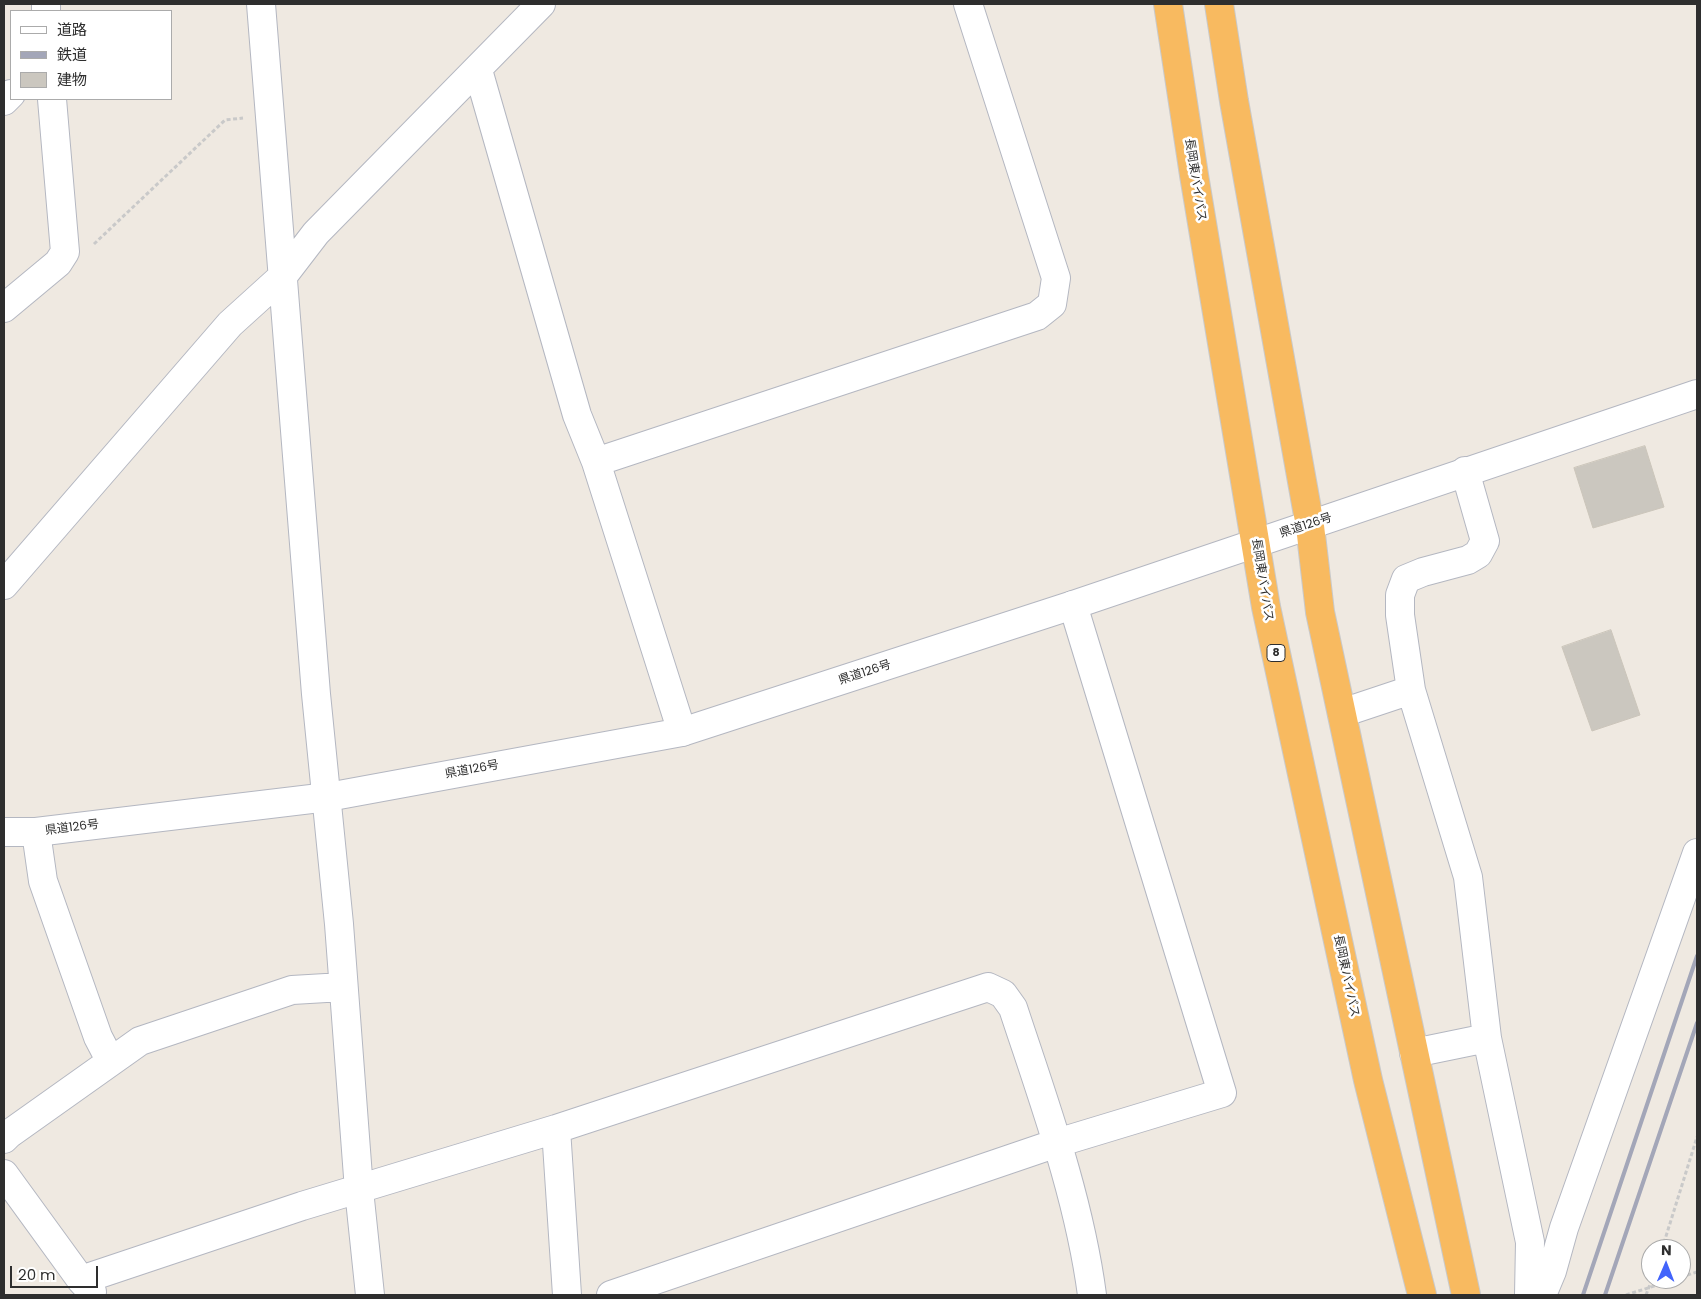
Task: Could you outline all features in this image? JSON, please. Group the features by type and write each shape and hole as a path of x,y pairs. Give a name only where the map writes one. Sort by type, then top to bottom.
{"highway":[{"name":"長岡東バイパス","path":"1168,4 1194,175 1266,607 1368,1080 1422,1295"},
{"path":"1219,4 1236,111 1310,526 1320,612 1466,1295"}],"street":[{"path":"261,4 316,694 328,797 359,1190 370,1295"},
{"path":"4,585 230,324 282,276 316,233 541,4"},
{"path":"596,462 1037,316 1052,304 1056,278 968,4"},
{"path":"478,70 577,414 596,462 682,732"},
{"path":"4,308 58,263 65,252 52,100"},
{"name":"県道126号","path":"4,832 36,832 328,797 682,732 1072,606 1697,394"},
{"path":"1466,471 1486,541 1478,554 1468,560 1423,572 1406,579 1400,595 1400,615 1411,690 1468,877 1487,1038 1530,1242 1529,1295"},
{"path":"611,1295 1057,1143 1222,1093 1072,606"},
{"path":"1342,714 1411,690"},
{"path":"36,832 43,881 98,1038 110,1060"},
{"path":"1542,1295 1697,853"},
{"path":"4,1139 16,1128 110,1060 140,1041 292,990 344,987"},
{"path":"4,1174 88,1287 302,1206 556,1129 988,987 1003,994 1013,1008 1057,1143 1078,1218 1092,1295"},
{"path":"1414,1053 1487,1038"},
{"path":"556,1129 567,1295"}],"path":[{"path":"65,252 89,249 225,120 270,115"},
{"path":"1665,1239 1697,1137"},
{"path":"1626,1295 1643,1289"}],"building":[{"path":"1645,446 1664,507 1593,528 1574,468"},
{"path":"1611,630 1640,715 1592,731 1562,647"}],"railway":[{"path":"1583,1295 1697,956"},
{"path":"1605,1295 1697,1023"}]}
